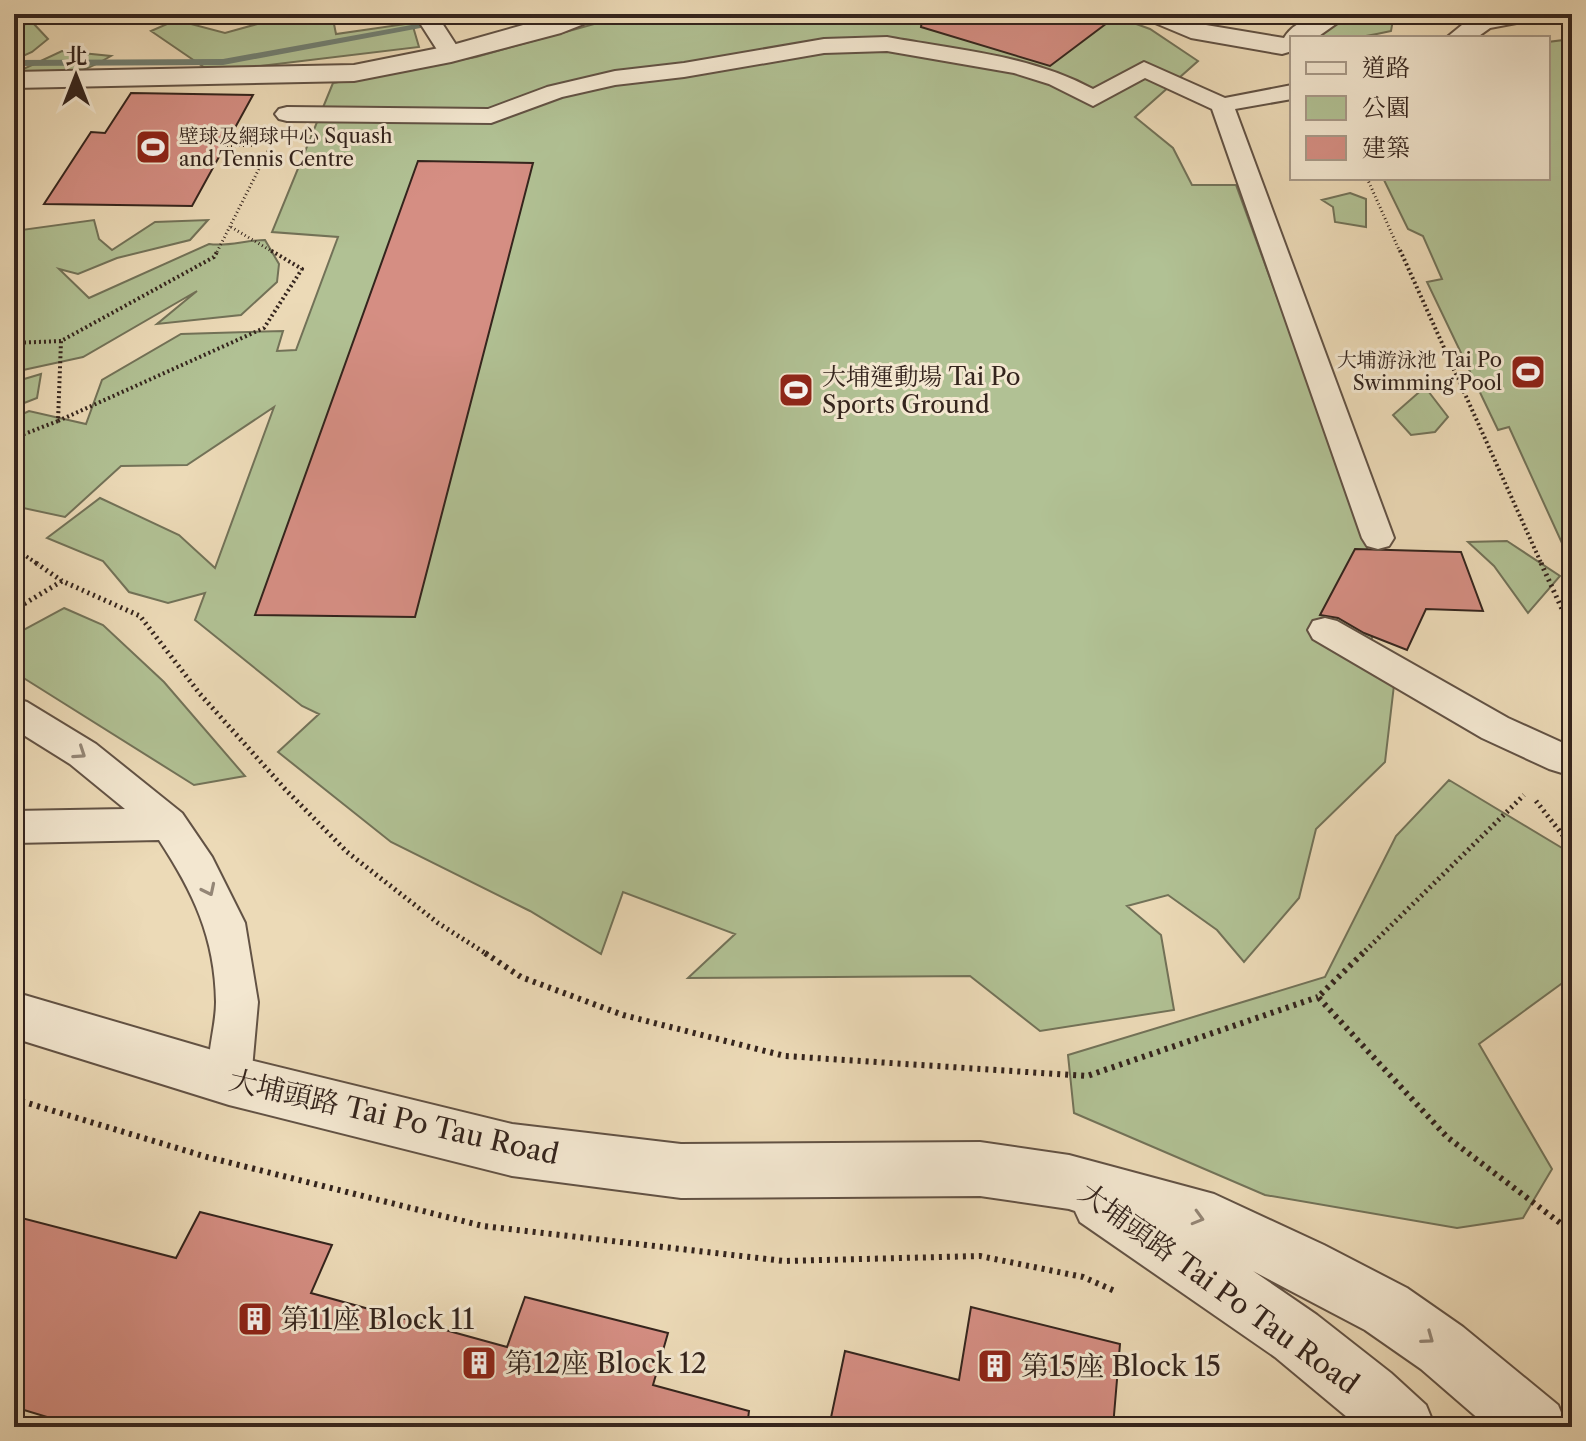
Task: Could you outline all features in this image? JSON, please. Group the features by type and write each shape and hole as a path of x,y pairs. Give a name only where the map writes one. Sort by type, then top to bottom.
{"street":[{"path":"14,80 354,73 451,54 552,27 585,14"},
{"path":"1157,14 1200,32 1290,45"},
{"path":"1304,36 1337,14"},
{"path":"1462,36 1482,22 1523,14"},
{"name":"大埔頭路 Tai Po Tau Road","path":"14,1015 229,1080 512,1150 681,1171 980,1169 1069,1182 1214,1222 1304,1265 1386,1309 1442,1348 1536,1427"},
{"name":"大埔頭路 Tai Po Tau Road","path":"1069,1182 1288,1332 1404,1427"}],"lane":[{"path":"433,21 451,54"},
{"path":"287,114 491,116 555,92 615,78 684,70 824,46 887,44 1018,67 1057,79 1093,99 1144,69 1222,105 1290,92"},
{"path":"1222,105 1378,538"},
{"path":"1325,630 1495,728 1562,759"},
{"path":"14,712 30,730 83,754 169,824 198,868 225,923 237,1002 229,1080"},
{"path":"14,827 169,824"}],"path":[{"path":"14,29 20,14"},
{"path":"14,343 61,341 214,257 287,114"},
{"path":"223,146 242,146"},
{"path":"1368,180 1572,631"},
{"path":"14,438 264,328 302,269 231,227"},
{"path":"58,421 61,341"},
{"path":"14,548 62,581 140,616 200,694 285,789 347,852 438,923 521,977 623,1015 785,1056 1087,1076 1318,997 1528,791 1572,847"},
{"path":"14,610 62,581"},
{"path":"1318,997 1447,1137 1572,1232"},
{"path":"14,1099 207,1157 483,1226 784,1261 980,1256 1083,1277 1123,1295"}],"green space":[{"path":"265,14 332,14 336,34 412,23 419,47 211,72 151,31 176,20 225,33 268,21"},
{"name":"大埔運動場 Tai Po Sports Ground","path":"630,14 1109,14 1150,29 1198,61 1135,117 1173,148 1192,185 1236,185 1367,543 1372,638 1360,662 1394,685 1385,762 1316,829 1299,898 1244,962 1217,930 1168,895 1127,906 1161,935 1174,1010 1040,1031 970,976 688,978 735,934 623,892 601,954 530,911 391,842 278,752 319,714 302,706 195,620 205,593 168,603 129,592 103,561 47,538 100,498 179,535 215,568 274,407 187,465 121,466 65,517 14,506 14,418 29,411 86,424 102,380 181,334 283,331 277,351 296,350 338,237 272,232 333,83 476,57"},
{"path":"1325,14 1394,14 1391,31 1365,36 1307,35"},
{"path":"33,23 48,39 32,52 14,60 14,26"},
{"name":"大埔游泳池 Tai Po Swimming Pool","path":"1572,39 1572,565 1509,427 1498,430 1427,282 1442,279 1423,236 1408,229 1384,180 1550,180 1550,42"},
{"path":"62,51 111,56 67,75 45,76 19,71"},
{"path":"1350,193 1366,199 1366,227 1335,222 1333,207 1322,200"},
{"path":"94,220 99,239 112,250 155,222 208,220 190,240 117,258 78,274 59,269 89,298 209,244 265,240 279,264 277,282 241,315 157,324 197,291 83,357 14,372 14,265 18,264 14,262 14,231"},
{"path":"41,374 37,398 14,407 14,382"},
{"path":"1425,387 1448,417 1435,432 1411,435 1393,415"},
{"path":"1507,541 1560,576 1528,613 1494,566 1468,542"},
{"path":"64,608 103,625 164,682 245,776 194,785 14,672 14,635"},
{"path":"1449,780 1572,854 1572,976 1479,1044 1552,1169 1523,1218 1457,1228 1265,1195 1074,1113 1068,1055 1325,977 1396,836"}],"building":[{"path":"923,14 1119,14 1050,66 921,27"},
{"name":"壁球及網球中心 Squash and Tennis Centre","path":"131,93 253,95 192,206 44,204 91,132 105,133"},
{"path":"418,161 533,163 415,617 255,615"},
{"path":"1355,549 1461,552 1483,611 1426,609 1407,650 1364,633 1338,618 1320,615"},
{"path":"200,1212 332,1245 311,1293 507,1347 525,1297 668,1333 653,1385 749,1411 747,1427 80,1427 14,1407 14,1216 176,1258"},
{"name":"第15座 Block 15","path":"971,1307 1120,1344 1113,1427 829,1427 845,1351 959,1380"}],"waterway":[{"path":"14,63 223,62 490,14"}],"place":[{"name":"壁球及網球中心 Squash and Tennis Centre","path":"153,147"},
{"name":"大埔游泳池 Tai Po Swimming Pool","path":"1528,372"},
{"name":"大埔運動場 Tai Po Sports Ground","path":"796,390"},
{"name":"第11座 Block 11","path":"255,1319"},
{"name":"第12座 Block 12","path":"479,1363"},
{"name":"第15座 Block 15","path":"995,1366"}]}
